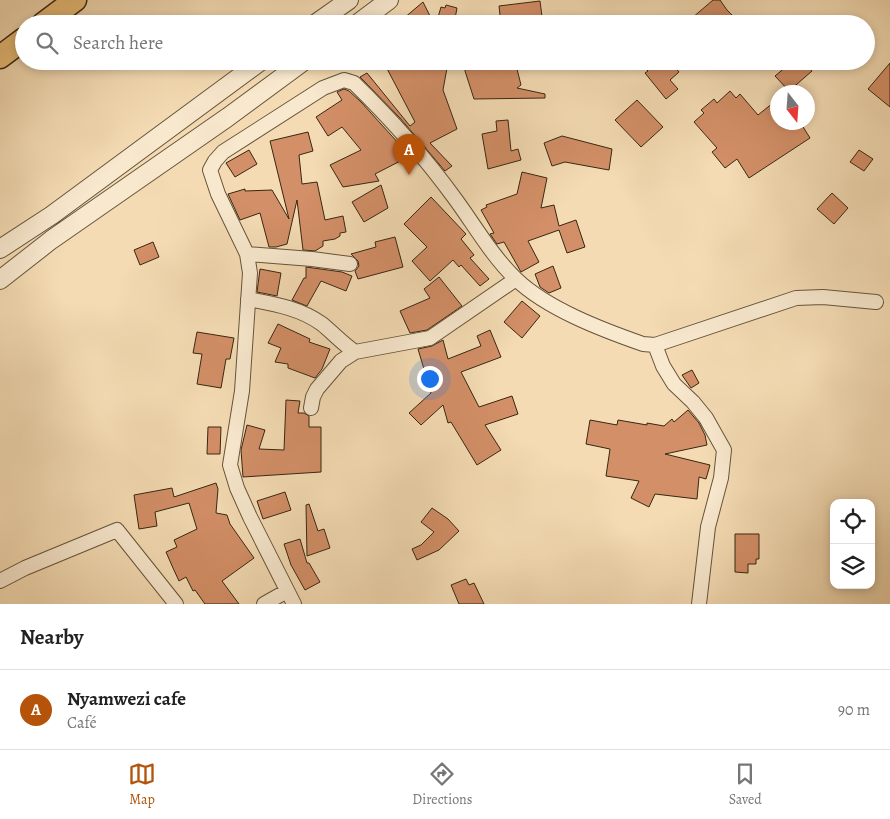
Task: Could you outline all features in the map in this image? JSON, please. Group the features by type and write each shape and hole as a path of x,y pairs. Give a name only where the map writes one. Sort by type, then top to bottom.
{"highway":[{"path":"56,15 75,0"},
{"path":"0,56 15,45"}],"street":[{"path":"328,15 349,0"},
{"path":"368,15 389,0"},
{"path":"0,249 52,215 248,70"},
{"path":"0,280 50,240 228,117 292,70"},
{"path":"294,604 250,517 230,465 242,391 250,273 247,254 218,194 210,170 214,161 223,152 323,88 344,80 354,83 396,127 449,191 498,258 516,279 535,294 578,319 643,344 655,344 796,298 823,297 876,302"},
{"path":"247,254 350,264"},
{"path":"311,408 313,397 318,389 341,361 355,352 430,338 516,279"},
{"path":"248,299 282,305 308,316 355,352"},
{"path":"655,344 663,366 674,384 706,418 724,450 721,478 708,527 699,604"},
{"path":"0,581 25,568 117,530 176,604"},
{"path":"264,604 287,591"}],"building":[{"path":"713,0 720,0 732,15 696,15"},
{"path":"540,1 542,15 500,15 499,6"},
{"path":"423,2 430,15 408,15"},
{"path":"446,5 457,8 456,15 439,15 441,7 445,8"},
{"path":"890,63 890,107 868,89"},
{"path":"388,70 447,70 443,90 457,129 430,143 452,166 445,171 400,118 360,77 367,73 410,126 415,122"},
{"path":"517,70 521,85 517,88 545,94 545,98 474,99 465,71"},
{"path":"677,70 679,72 670,80 678,89 666,99 645,73 648,71"},
{"path":"782,70 812,71 796,85 783,85 775,76"},
{"path":"344,89 361,102 410,156 375,174 379,181 343,187 330,165 361,150 342,127 328,136 316,117 342,100 337,92"},
{"path":"730,91 736,98 740,94 758,115 770,105 770,130 805,130 810,138 749,178 737,159 725,168 712,152 717,148 694,122 704,113 701,110 714,99 717,103"},
{"path":"637,100 663,127 641,147 615,120"},
{"path":"508,120 511,151 518,149 521,160 488,169 482,134 497,131 496,121"},
{"path":"308,132 313,151 299,155 302,184 317,182 325,220 343,216 346,232 340,233 340,236 335,239 323,241 323,246 315,251 303,250 297,200 287,244 269,247 260,213 240,220 228,194 245,189 245,191 272,190 289,219 270,141"},
{"path":"562,136 612,149 609,170 565,162 552,166 544,143"},
{"path":"249,150 257,164 235,177 226,163"},
{"path":"859,150 873,159 864,171 850,162"},
{"path":"522,172 547,178 541,208 554,205 559,226 576,220 585,247 567,253 559,230 528,241 539,262 521,272 504,242 497,244 490,234 494,233 481,210 487,207 486,205 517,194"},
{"path":"381,185 388,208 364,222 352,202"},
{"path":"832,193 848,208 834,224 817,209"},
{"path":"431,197 466,234 461,239 474,255 470,258 489,279 480,286 461,265 459,267 453,260 430,281 412,261 427,247 404,224"},
{"path":"395,237 403,267 358,279 355,271 359,266 358,261 351,254 376,247 375,242"},
{"path":"153,242 159,257 140,265 134,250"},
{"path":"553,266 561,288 549,293 540,287 535,274"},
{"path":"306,267 342,272 352,276 346,291 321,281 307,306 292,300 304,278 306,278"},
{"path":"260,269 281,273 277,296 257,292"},
{"path":"439,277 462,306 427,330 410,333 400,311 430,298 424,289"},
{"path":"522,301 540,316 522,338 504,322"},
{"path":"278,324 310,339 309,342 330,349 322,369 315,378 288,368 288,364 275,362 281,348 268,343"},
{"path":"490,330 501,357 461,372 479,407 512,396 518,414 485,425 501,450 477,465 451,422 448,423 443,405 421,425 409,413 431,393 418,349 432,346 443,340 448,359 481,346 477,336"},
{"path":"197,332 234,338 230,359 226,359 221,388 197,384 202,354 193,353"},
{"path":"692,370 699,383 691,388 682,375"},
{"path":"286,400 300,401 298,413 304,413 309,416 309,427 321,427 321,472 243,477 241,450 247,425 265,430 259,449 284,450"},
{"path":"688,410 699,423 705,435 707,445 665,454 710,465 706,479 699,477 697,499 655,494 649,507 631,498 639,481 606,476 610,449 586,444 590,420 617,425 618,420 664,426 672,419 674,422"},
{"path":"208,427 221,427 220,454 207,454"},
{"path":"216,483 218,489 216,513 227,515 230,524 254,558 222,581 239,604 205,604 195,590 193,591 186,577 179,581 166,552 177,547 174,540 197,529 189,503 155,512 157,526 139,529 134,495 172,488 174,497"},
{"path":"285,492 291,510 263,519 257,501"},
{"path":"309,504 318,531 324,529 330,548 307,556 306,505"},
{"path":"432,508 448,519 459,531 439,550 417,560 412,549 421,545 434,532 421,522"},
{"path":"735,534 759,534 759,559 756,559 756,564 748,564 748,573 735,572"},
{"path":"300,539 307,563 309,563 320,582 305,590 291,565 284,544"},
{"path":"466,579 469,585 474,583 484,604 459,604 451,585"}],"place":[{"name":"Nyamwezi cafe","path":"409,175"}]}
